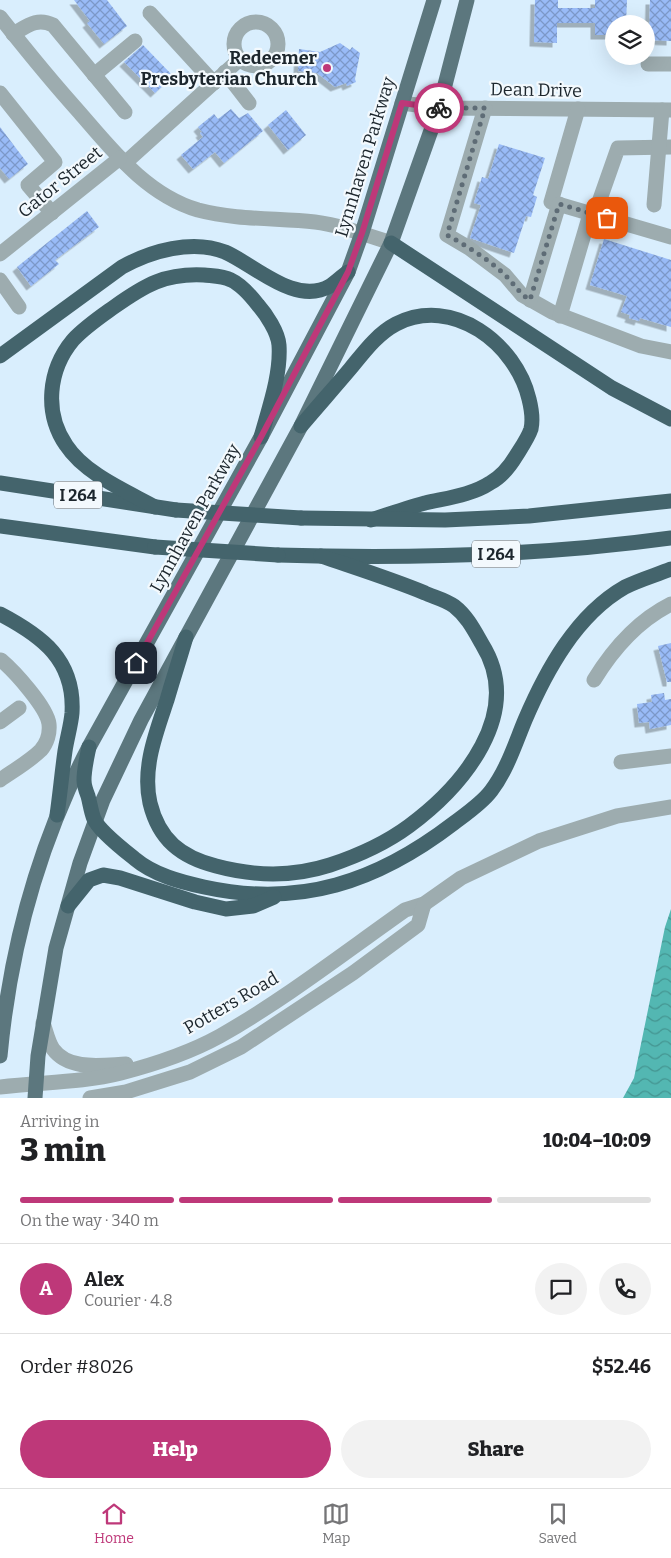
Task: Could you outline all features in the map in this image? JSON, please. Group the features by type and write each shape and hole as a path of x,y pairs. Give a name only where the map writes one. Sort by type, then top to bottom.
{"highway":[{"path":"391,243 612,388 671,419"},
{"path":"0,356 122,267 138,258 156,252 197,247 224,252 277,282 310,292 330,286 348,272"},
{"path":"155,507 90,470 75,458 57,428 51,401 56,370 63,354 73,340 90,324 140,289 154,281 191,274 231,280 248,293 267,315 279,342 279,364 261,437"},
{"path":"301,426 376,338 408,319 439,316 466,323 484,332 510,356 520,371 526,388 530,405 531,429 521,448 504,472 490,484 468,492 424,503 371,520"},
{"name":"I 264","path":"0,483 176,510 301,518 371,520 445,520 529,516 671,500"},
{"name":"I 264","path":"0,526 155,547 321,556 461,556 615,545 671,538"},
{"path":"186,636 154,738 149,763 148,784 150,803 157,826 168,841 180,851 204,863 230,870 279,874 328,866 389,839 407,827 444,796 478,753 490,731 497,702 497,683 493,667 471,623 453,605 402,583 321,556"},
{"path":"89,747 84,780 95,822 116,844 141,864 194,885 222,891 280,894 337,886 373,873 421,846 470,811 491,792 505,769 543,680 565,645 581,625 606,600 626,587 671,569"},
{"path":"0,614 40,637 52,650 67,678 71,694 72,713 57,815"},
{"path":"68,906 89,880 103,875 120,878 195,902 226,909 253,906 280,894"}],"main road":[{"name":"Lynnhaven Parkway","path":"0,1056 7,1001 18,944 30,896 57,815 89,747 261,437 348,272 362,233 434,0"},
{"path":"35,1090 43,1023 56,948 80,864 103,800 141,720 301,426 391,243 439,108 467,0"}],"street":[{"path":"150,13 250,103"},
{"path":"0,17 38,65 122,160 162,194 198,210 223,215 317,222 362,233 391,243"},
{"path":"13,34 31,23 39,21 53,25 125,112"},
{"path":"94,75 135,41"},
{"name":"Gator Street","path":"0,254 122,160 240,59"},
{"path":"655,64 671,64"},
{"path":"0,94 55,162 28,185 52,213"},
{"name":"Dean Drive","path":"402,103 439,108 667,110"},
{"path":"485,108 447,235 469,248 505,275 522,295 560,316 640,346 671,352"},
{"path":"578,109 551,202 595,208 671,237"},
{"path":"654,206 665,147 667,110"},
{"path":"560,316 595,208 618,148 665,147"},
{"path":"530,300 559,204"},
{"path":"0,280 19,307"},
{"path":"594,680 618,646 631,632 671,604"},
{"path":"1,660 15,672 46,714 49,723 49,733 41,750 4,777"},
{"path":"0,722 19,708"},
{"path":"621,762 671,756"},
{"name":"Potters Road","path":"0,1087 35,1090 60,1082 118,1074 157,1063 219,1036 296,988 405,910 424,904 461,878 539,841 617,816 671,806"},
{"path":"90,1098 126,1092 190,1072 241,1047 353,974 418,925 424,904"},
{"path":"43,1023 52,1048 63,1059 86,1066 157,1063"}],"water":[{"path":"671,909 671,1098 623,1098 634,1078 665,927"}],"building":[{"path":"74,0 107,0 127,26 104,44 87,23 90,21"},
{"path":"535,0 558,0 558,8 595,8 595,0 627,0 626,15 605,15 605,35 595,35 595,23 557,23 557,43 534,42"},
{"path":"650,0 671,0 671,41 655,40 655,15 650,15"},
{"name":"Redeemer Presbyterian Church","path":"340,43 350,50 352,47 360,53 356,82 347,86 346,83 335,87 317,73 298,71 299,49 320,52"},
{"path":"143,45 173,76 155,93 124,62"},
{"path":"231,109 239,118 248,113 263,131 224,163 215,152 193,169 181,155 203,137 198,127 214,114 218,119"},
{"path":"286,110 306,135 288,150 268,125"},
{"path":"0,127 28,164 9,179 0,168"},
{"path":"499,144 545,158 533,195 537,197 531,217 526,216 514,253 470,238 481,205 474,203 482,177 488,179"},
{"path":"87,211 99,227 55,260 59,264 31,286 17,267"},
{"path":"604,239 671,260 671,327 640,318 639,321 629,318 630,315 621,312 627,296 590,285"},
{"path":"671,643 671,682 667,682 658,646"},
{"path":"664,693 665,700 671,699 671,725 650,729 649,722 639,723 637,704 652,702 651,695"}],"way so far":[{"path":"439,108 485,108 447,235 469,248 505,275 522,295 530,300 559,204 607,218"}],"place":[{"name":"Redeemer Presbyterian Church","path":"327,68"}],"route":[{"path":"136,663 261,437 348,272 402,103 439,108"}]}
